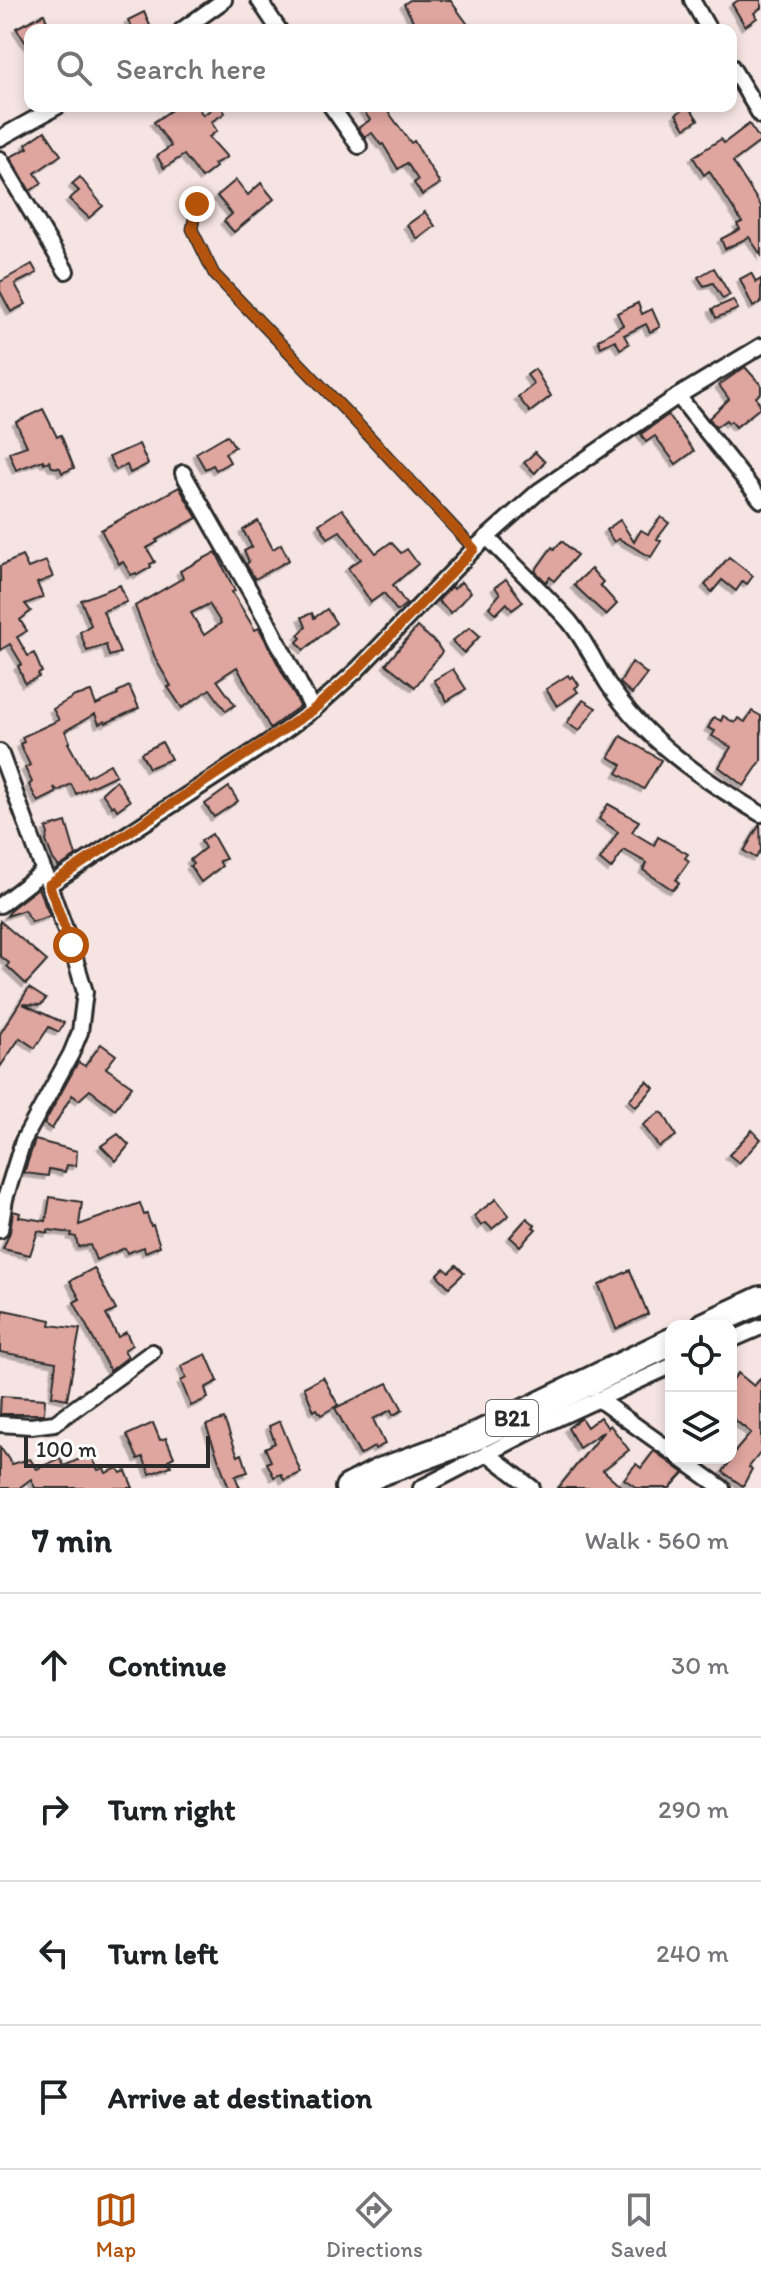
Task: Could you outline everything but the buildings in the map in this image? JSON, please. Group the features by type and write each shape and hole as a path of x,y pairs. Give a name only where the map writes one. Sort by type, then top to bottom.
{"highway":[{"path":"718,1320 761,1300"},
{"name":"B21","path":"349,1488 380,1472 468,1440 665,1345"}],"street":[{"path":"190,24 224,0"},
{"path":"259,0 275,24"},
{"path":"692,0 706,24"},
{"path":"737,76 761,116"},
{"path":"0,138 47,112"},
{"path":"335,112 359,146"},
{"path":"0,159 66,271"},
{"path":"0,905 313,710 357,670 474,549 539,491 678,396 761,346"},
{"path":"678,396 761,500"},
{"path":"183,473 313,710"},
{"path":"487,537 571,623 608,684 642,727 677,760 761,814"},
{"path":"0,752 85,992 84,1014 71,1054 23,1141 5,1199 0,1230"},
{"path":"737,1337 761,1327"},
{"path":"0,1424 31,1426 55,1423 152,1352"},
{"path":"421,1488 487,1453 665,1369"},
{"path":"598,1399 665,1447"},
{"path":"487,1453 532,1488"},
{"path":"688,1464 722,1488"}],"lane":[{"path":"197,204 192,229 214,274 474,549"}],"route":[{"path":"71,945 49,885 313,710 357,670 474,549 214,274 192,229 197,204"}]}
